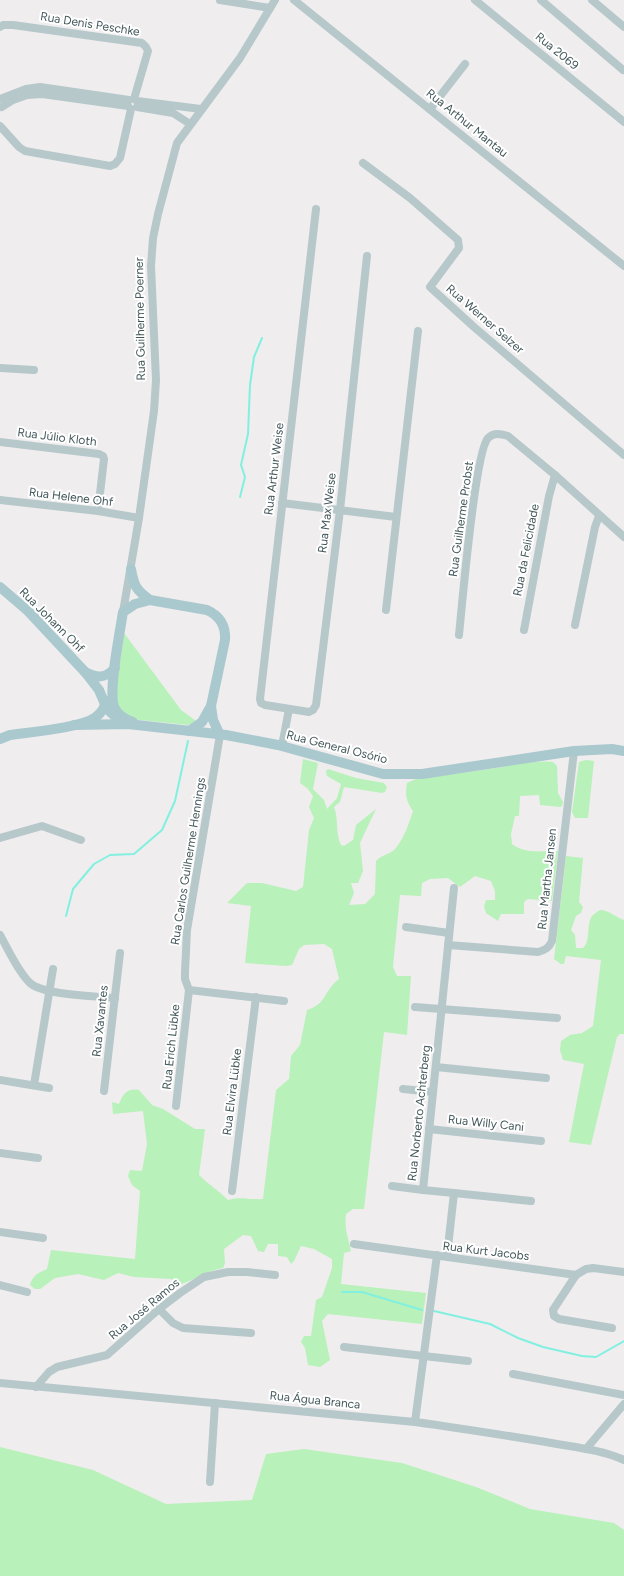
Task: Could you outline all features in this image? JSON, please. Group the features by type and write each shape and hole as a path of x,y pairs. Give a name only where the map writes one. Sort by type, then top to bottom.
{"main road":[{"path":"130,569 136,588 150,600"},
{"name":"Rua Johann Ohf","path":"1,589 28,611 85,672 99,690 105,705"},
{"path":"123,612 135,604 150,600 207,610 213,613 221,621 225,633 225,640 211,706 202,722 189,731"},
{"name":"Rua Guilherme Poerner","path":"115,668 123,612"},
{"name":"Rua Johann Ohf","path":"85,672 102,677 109,674 115,668"},
{"name":"Rua General Osório","path":"74,725 97,716 105,705 115,668"},
{"name":"Rua General Osório","path":"115,668 112,694 115,708 123,718 139,724"},
{"path":"105,705 114,716 128,724"},
{"path":"211,706 213,720 220,735"},
{"name":"Rua General Osório","path":"0,739 10,735 74,725 139,724 220,735 282,746 357,768 383,774 401,775 422,774 574,751 612,749 624,752"}],"street":[{"path":"220,0 270,8"},
{"name":"Rua Guilherme Poerner","path":"123,612 139,518 154,411 156,380 151,266 153,238 177,143 240,58 275,0"},
{"name":"Rua Arthur Mantau","path":"294,0 624,266"},
{"name":"Rua 2069","path":"475,0 624,122"},
{"path":"541,0 623,70"},
{"path":"597,1 624,27"},
{"name":"Rua Denis Peschke","path":"0,28 3,25 13,25 142,43 148,51 133,104"},
{"path":"430,109 465,64"},
{"path":"1,106 26,89 40,87 173,113 190,124"},
{"path":"133,104 201,109"},
{"path":"0,126 25,152 110,166 115,164 120,158 133,104"},
{"name":"Rua Werner Selzer","path":"363,163 410,198 458,240 459,248 430,287 474,327 624,454"},
{"name":"Rua Arthur Weise","path":"289,709 265,706 261,703 260,699 316,209"},
{"name":"Rua Max Weise","path":"289,709 309,712 313,710 316,705 340,510 367,256"},
{"path":"386,610 418,331"},
{"path":"0,368 34,370"},
{"name":"Rua Guilherme Probst","path":"459,635 477,482 487,439 500,433 508,436 555,475 624,537"},
{"name":"Rua Júlio Kloth","path":"0,442 99,454 102,456 104,459 98,511"},
{"name":"Rua da Felicidade","path":"524,630 549,496 555,475"},
{"name":"Rua Helene Ohf","path":"0,500 98,511 139,518"},
{"path":"282,503 396,517"},
{"path":"575,625 595,527 599,516"},
{"path":"282,746 289,709"},
{"name":"Rua Carlos Guilherme Hennings","path":"189,990 185,980 187,930 220,735"},
{"name":"Rua Martha Jansen","path":"448,945 538,952 545,950 550,946 552,941 574,751"},
{"path":"0,838 37,826 42,826 81,840"},
{"path":"448,945 454,888"},
{"path":"406,927 449,933"},
{"path":"0,935 25,978 38,988 50,991 115,998"},
{"name":"Rua Norberto Achterberg","path":"448,945 423,1190 531,1200"},
{"name":"Rua Xavantes","path":"104,1090 120,953"},
{"path":"34,1085 53,969"},
{"path":"189,990 284,1001"},
{"name":"Rua Erich Lübke","path":"176,1106 189,990"},
{"name":"Rua Elvira Lübke","path":"232,1191 256,997"},
{"path":"415,1007 557,1018"},
{"path":"436,1067 546,1078"},
{"path":"0,1080 49,1088"},
{"path":"403,1089 433,1092"},
{"name":"Rua Willy Cani","path":"429,1129 541,1140"},
{"path":"0,1153 38,1158"},
{"path":"392,1186 423,1190"},
{"path":"447,1256 454,1193"},
{"path":"0,1232 43,1238"},
{"path":"354,1244 437,1255"},
{"name":"Rua Kurt Jacobs","path":"415,1422 437,1255 576,1275 586,1269 593,1268 624,1272"},
{"name":"Rua José Ramos","path":"36,1387 42,1379 57,1367 107,1355 159,1309 204,1277 228,1272 276,1275"},
{"path":"576,1275 554,1310 554,1316 559,1319 612,1328"},
{"path":"0,1285 27,1292"},
{"path":"159,1309 173,1323 183,1328 251,1333"},
{"path":"344,1347 468,1361"},
{"path":"513,1374 624,1395"},
{"name":"Rua Água Branca","path":"0,1383 415,1422 481,1431 586,1449 624,1460"},
{"path":"210,1482 216,1403"},
{"path":"586,1449 624,1404"}],"green space":[{"path":"124,633 181,710 196,721 188,725 131,719 116,705 117,684"},
{"path":"303,759 318,763 313,789 324,800 327,809 337,798 341,784 327,776 326,771 328,769 356,778 384,783 387,787 385,792 382,793 344,787 340,802 334,807 339,840 341,845 344,846 353,840 356,825 376,809 360,843 363,871 358,883 351,883 354,893 349,905 365,904 375,894 376,861 380,857 395,849 404,836 413,811 407,798 407,783 418,778 529,763 553,762 557,766 558,793 563,802 562,806 560,807 540,805 539,795 520,796 519,816 515,816 511,834 512,844 522,849 528,851 558,851 552,901 528,899 524,902 524,914 501,914 498,921 486,913 484,906 486,900 495,900 495,891 491,881 475,876 460,887 448,878 430,879 422,883 421,896 400,895 393,967 397,976 411,976 407,1035 384,1032 364,1209 353,1209 346,1214 346,1228 351,1251 344,1253 341,1284 426,1293 422,1324 328,1314 322,1321 330,1360 320,1367 308,1365 305,1348 301,1342 304,1336 311,1336 316,1300 322,1297 332,1268 332,1259 314,1249 301,1246 291,1264 287,1257 278,1256 278,1244 268,1244 264,1252 258,1251 251,1236 243,1235 224,1249 225,1263 223,1268 211,1271 179,1285 171,1279 134,1277 118,1273 104,1280 78,1274 55,1278 40,1289 35,1289 30,1285 36,1275 47,1269 51,1250 135,1259 140,1191 132,1185 128,1176 130,1170 142,1171 147,1144 143,1111 113,1114 112,1102 119,1104 122,1097 128,1091 139,1090 152,1105 163,1109 195,1129 205,1129 199,1175 228,1200 236,1198 263,1199 276,1090 289,1079 291,1056 300,1045 307,1010 319,1004 334,983 339,979 332,949 324,944 304,945 299,949 292,965 286,966 245,963 251,906 227,903 247,883 262,883 296,891 303,887 309,830 314,818 309,807 313,796 308,789 300,783"},
{"path":"586,760 594,761 588,818 575,818 572,812 579,762"},
{"path":"566,856 583,858 579,902 583,907 581,913 576,916 571,930 575,935 576,948 583,948 585,945 588,937 590,920 599,910 606,911 624,920 624,1034 620,1034 617,1037 591,1145 569,1142 584,1064 563,1060 560,1050 561,1041 570,1035 582,1033 593,1026 601,960 566,956 564,964 561,964 554,959"},
{"path":"0,1447 93,1470 166,1504 252,1500 266,1454 304,1449 402,1463 476,1487 530,1509 614,1523 624,1530 624,1576 0,1576"}],"waterway":[{"path":"240,497 245,477 241,465 248,434 250,385 254,357 262,338"},
{"path":"66,916 73,889 94,864 110,855 134,854 162,830 175,801 188,741"},
{"path":"342,1292 362,1292 422,1310"},
{"path":"434,1311 490,1324 518,1338 543,1347 582,1356 596,1357 624,1341"}]}
